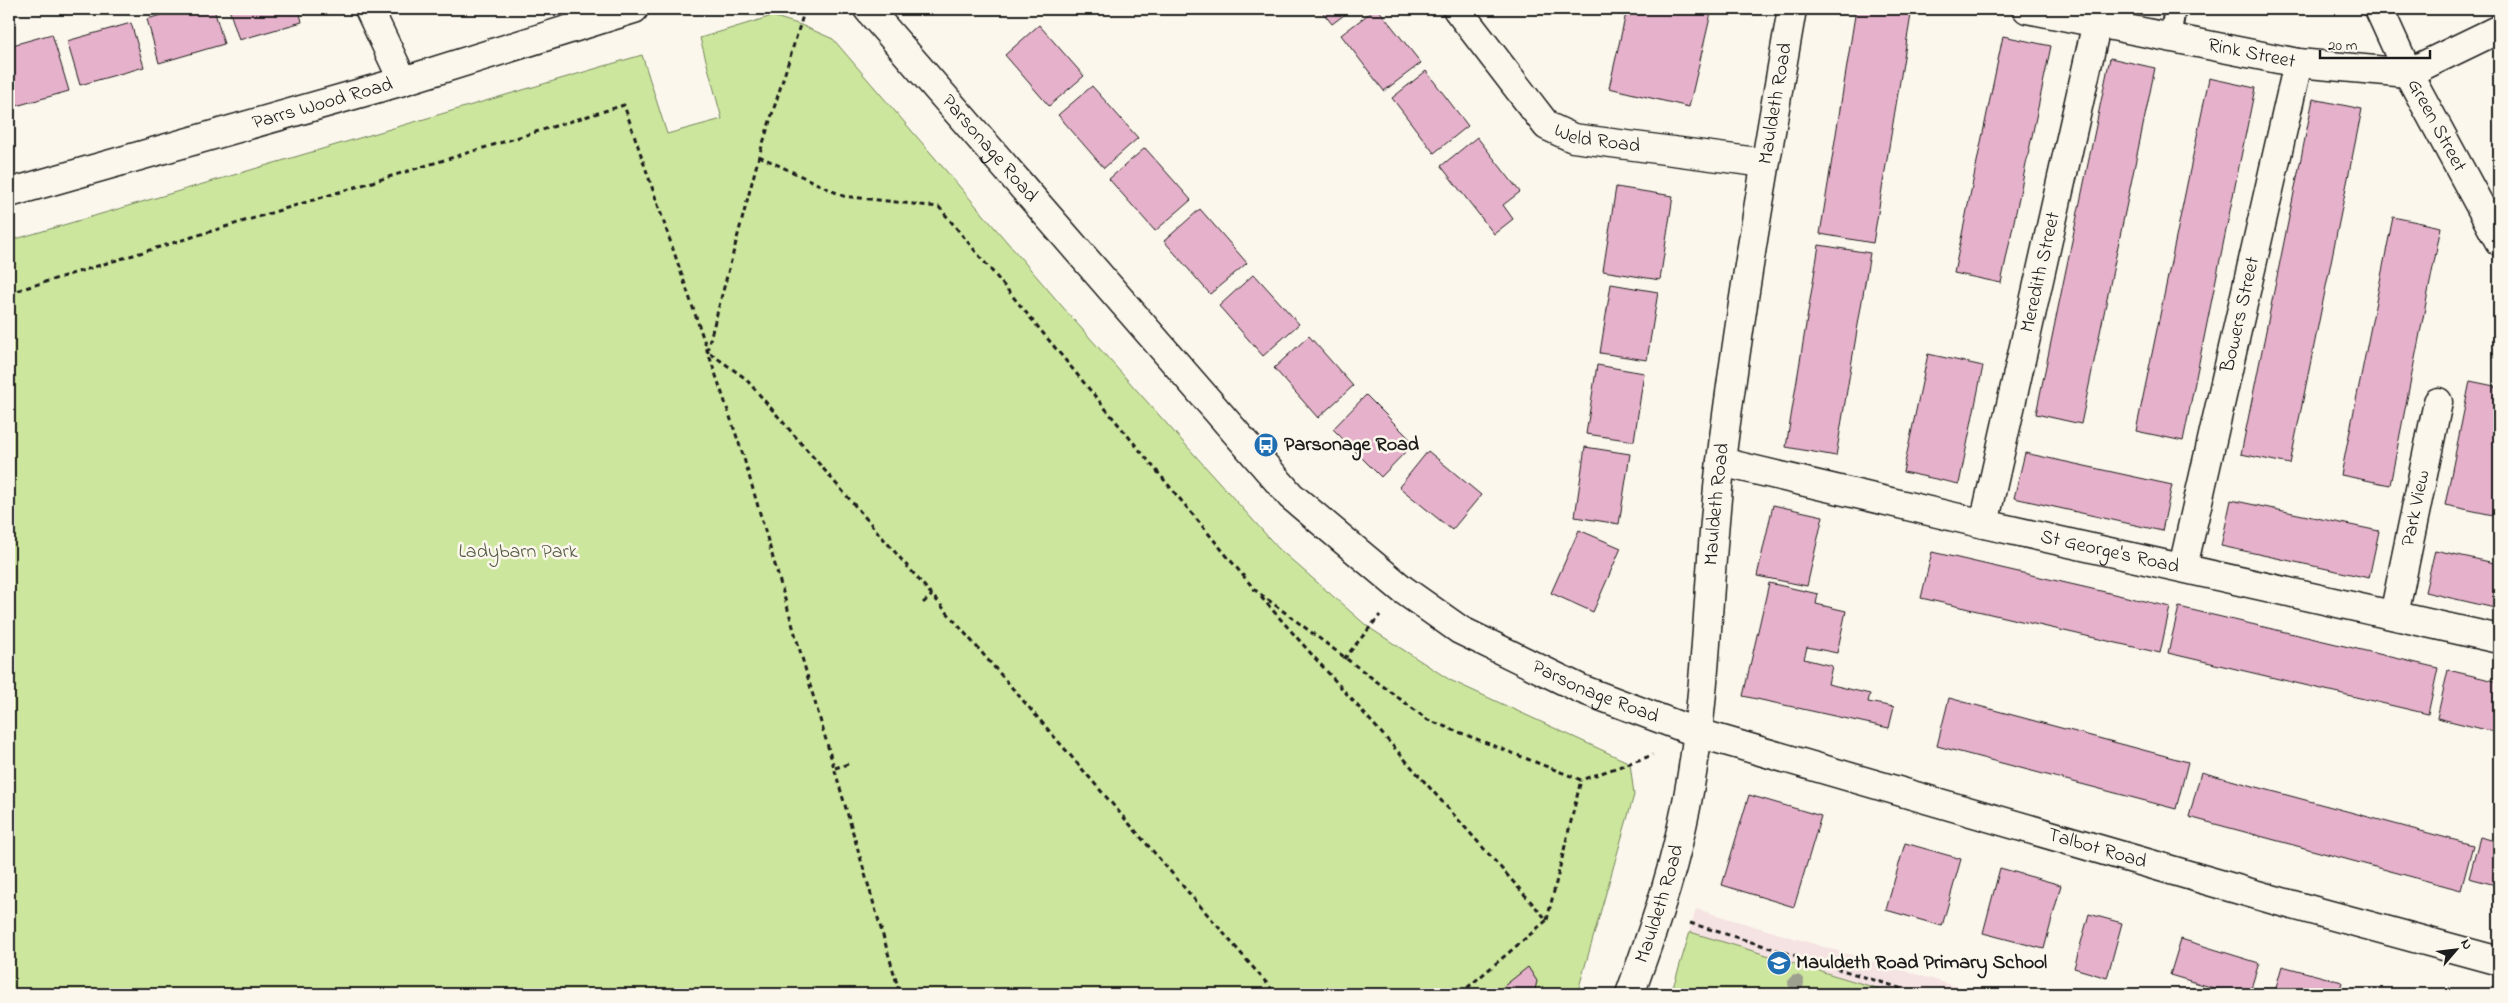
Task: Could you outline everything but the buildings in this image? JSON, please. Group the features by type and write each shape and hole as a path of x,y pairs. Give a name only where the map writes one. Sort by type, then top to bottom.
{"street":[{"path":"369,9 403,81"},
{"name":"Parrs Wood Road","path":"9,193 403,81 634,9"},
{"name":"Parsonage Road","path":"868,9 1291,496 1402,589 1460,630 1581,690 1698,733"},
{"name":"Weld Road","path":"1457,9 1547,126 1573,138 1765,163"},
{"name":"Mauldeth Road","path":"1630,994 1658,915 1682,826 1698,733 1721,462 1765,163 1792,9"},
{"name":"Rink Street","path":"2027,9 2298,63 2408,73"},
{"name":"Green Street","path":"2379,9 2408,73 2499,241"},
{"name":"Meredith Street","path":"1984,524 2097,22"},
{"path":"2408,73 2499,30"},
{"name":"Bowers Street","path":"2183,567 2298,63"},
{"name":"Park View","path":"2394,615 2438,402"},
{"name":"St George's Road","path":"1721,462 1984,524 2499,639"},
{"name":"Talbot Road","path":"1698,733 2278,901 2499,961"}],"lane":[{"path":"2170,37 2175,9"}],"path":[{"path":"707,351 759,156 805,9"},
{"path":"9,293 624,105 743,455 900,994"},
{"path":"759,156 842,196 939,207 1255,590 1547,920"},
{"path":"707,351 745,378 1276,994"},
{"path":"1255,590 1344,659 1428,720 1581,780 1653,755"},
{"path":"923,603 932,594"},
{"path":"1344,659 1384,610"},
{"path":"835,768 848,764"},
{"path":"1460,994 1547,920 1581,780"},
{"path":"1658,915 1900,988 1900,994"}],"shaded area":[{"name":"Mauldeth Road Primary School","path":"1696,909 1982,994 1671,994"}],"green space":[{"name":"Ladybarn Park","path":"772,16 801,25 833,39 1073,319 1278,548 1368,627 1450,680 1630,763 1634,795 1577,994 9,994 9,241 642,55 667,134 722,119 700,38"},
{"path":"1690,932 1893,993 1893,994 1671,994"}],"place":[{"name":"Parsonage Road","path":"1266,445"},
{"name":"Mauldeth Road Primary School","path":"1779,963"}]}
